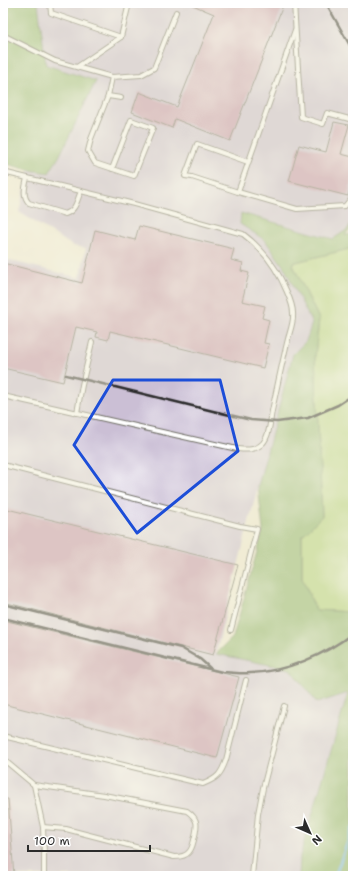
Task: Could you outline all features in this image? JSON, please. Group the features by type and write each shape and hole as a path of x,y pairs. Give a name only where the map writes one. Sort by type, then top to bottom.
{"lane":[{"path":"50,3 51,13 121,37"},
{"path":"77,67 121,37 129,3"},
{"path":"294,3 301,118 323,124 327,113 353,120"},
{"path":"3,35 55,61 112,78 141,75 154,68 176,12"},
{"path":"238,192 295,30"},
{"path":"112,78 108,96 88,151 95,163 112,169 134,176 153,128 131,120 112,169"},
{"path":"108,96 121,98"},
{"path":"248,162 197,144 185,176 297,209 345,206 353,196"},
{"path":"3,172 134,204 243,234 262,251 277,273 288,294 293,312 268,432 265,440 256,449 237,449 3,396"},
{"path":"27,178 24,196 29,203 65,214 74,208 81,191"},
{"path":"77,413 92,342"},
{"path":"3,466 257,529 231,630"},
{"path":"3,736 203,784 212,780 222,772 246,680"},
{"path":"252,876 259,808 284,706"},
{"path":"3,760 34,785 104,795 187,811 192,814 196,821 197,827 192,848 189,853 174,858 66,829 43,827"},
{"path":"34,785 43,827 44,876"}],"highlighted area":[{"path":"113,380 220,380 238,451 137,533 74,445"}],"shaded area":[{"path":"38,3 353,3 353,219 348,229 333,239 242,213 240,224 265,240 284,267 312,323 306,341 293,354 216,653 290,669 317,703 348,692 300,856 299,876 3,876 3,259 80,278 86,248 73,246 19,212 29,170 49,173 59,157 96,81 46,65"}],"green space":[{"path":"3,3 38,3 46,65 96,81 59,157 49,173 29,170 3,163"},
{"path":"241,213 333,239 348,229 353,219 353,228 344,235 353,234 353,248 292,263 319,319 315,356 322,516 302,536 302,578 316,610 350,612 353,609 353,876 299,876 300,856 348,693 317,703 290,669 216,654 233,637 263,530 258,486 293,354 306,341 312,323 284,267 265,240 240,224"},
{"path":"353,248 353,609 350,612 316,610 302,578 302,536 322,516 315,356 319,319 292,263"}],"building":[{"path":"188,3 284,3 230,141 175,119 172,128 132,112 139,92 177,107 214,14"},
{"path":"334,122 349,125 341,154 353,157 353,177 348,196 289,181 299,145 326,152"},
{"path":"139,226 234,249 231,260 243,263 241,271 249,273 242,301 265,306 262,318 269,320 264,343 269,344 263,368 110,331 108,340 96,337 97,332 76,327 63,382 3,368 3,263 82,283 95,230 135,240"},
{"path":"3,508 238,565 213,655 3,602"},
{"path":"3,620 239,677 217,758 3,704"},
{"path":"3,799 8,799 14,876 3,876"}],"waterway":[{"path":"335,876 353,827"}],"railway":[{"path":"326,3 353,51"},
{"path":"66,375 251,420 277,422 308,418 338,405 353,395"},
{"path":"3,604 181,648 200,659 210,668"},
{"path":"3,618 222,672 240,673 264,672 291,666 318,655 353,633"}]}
